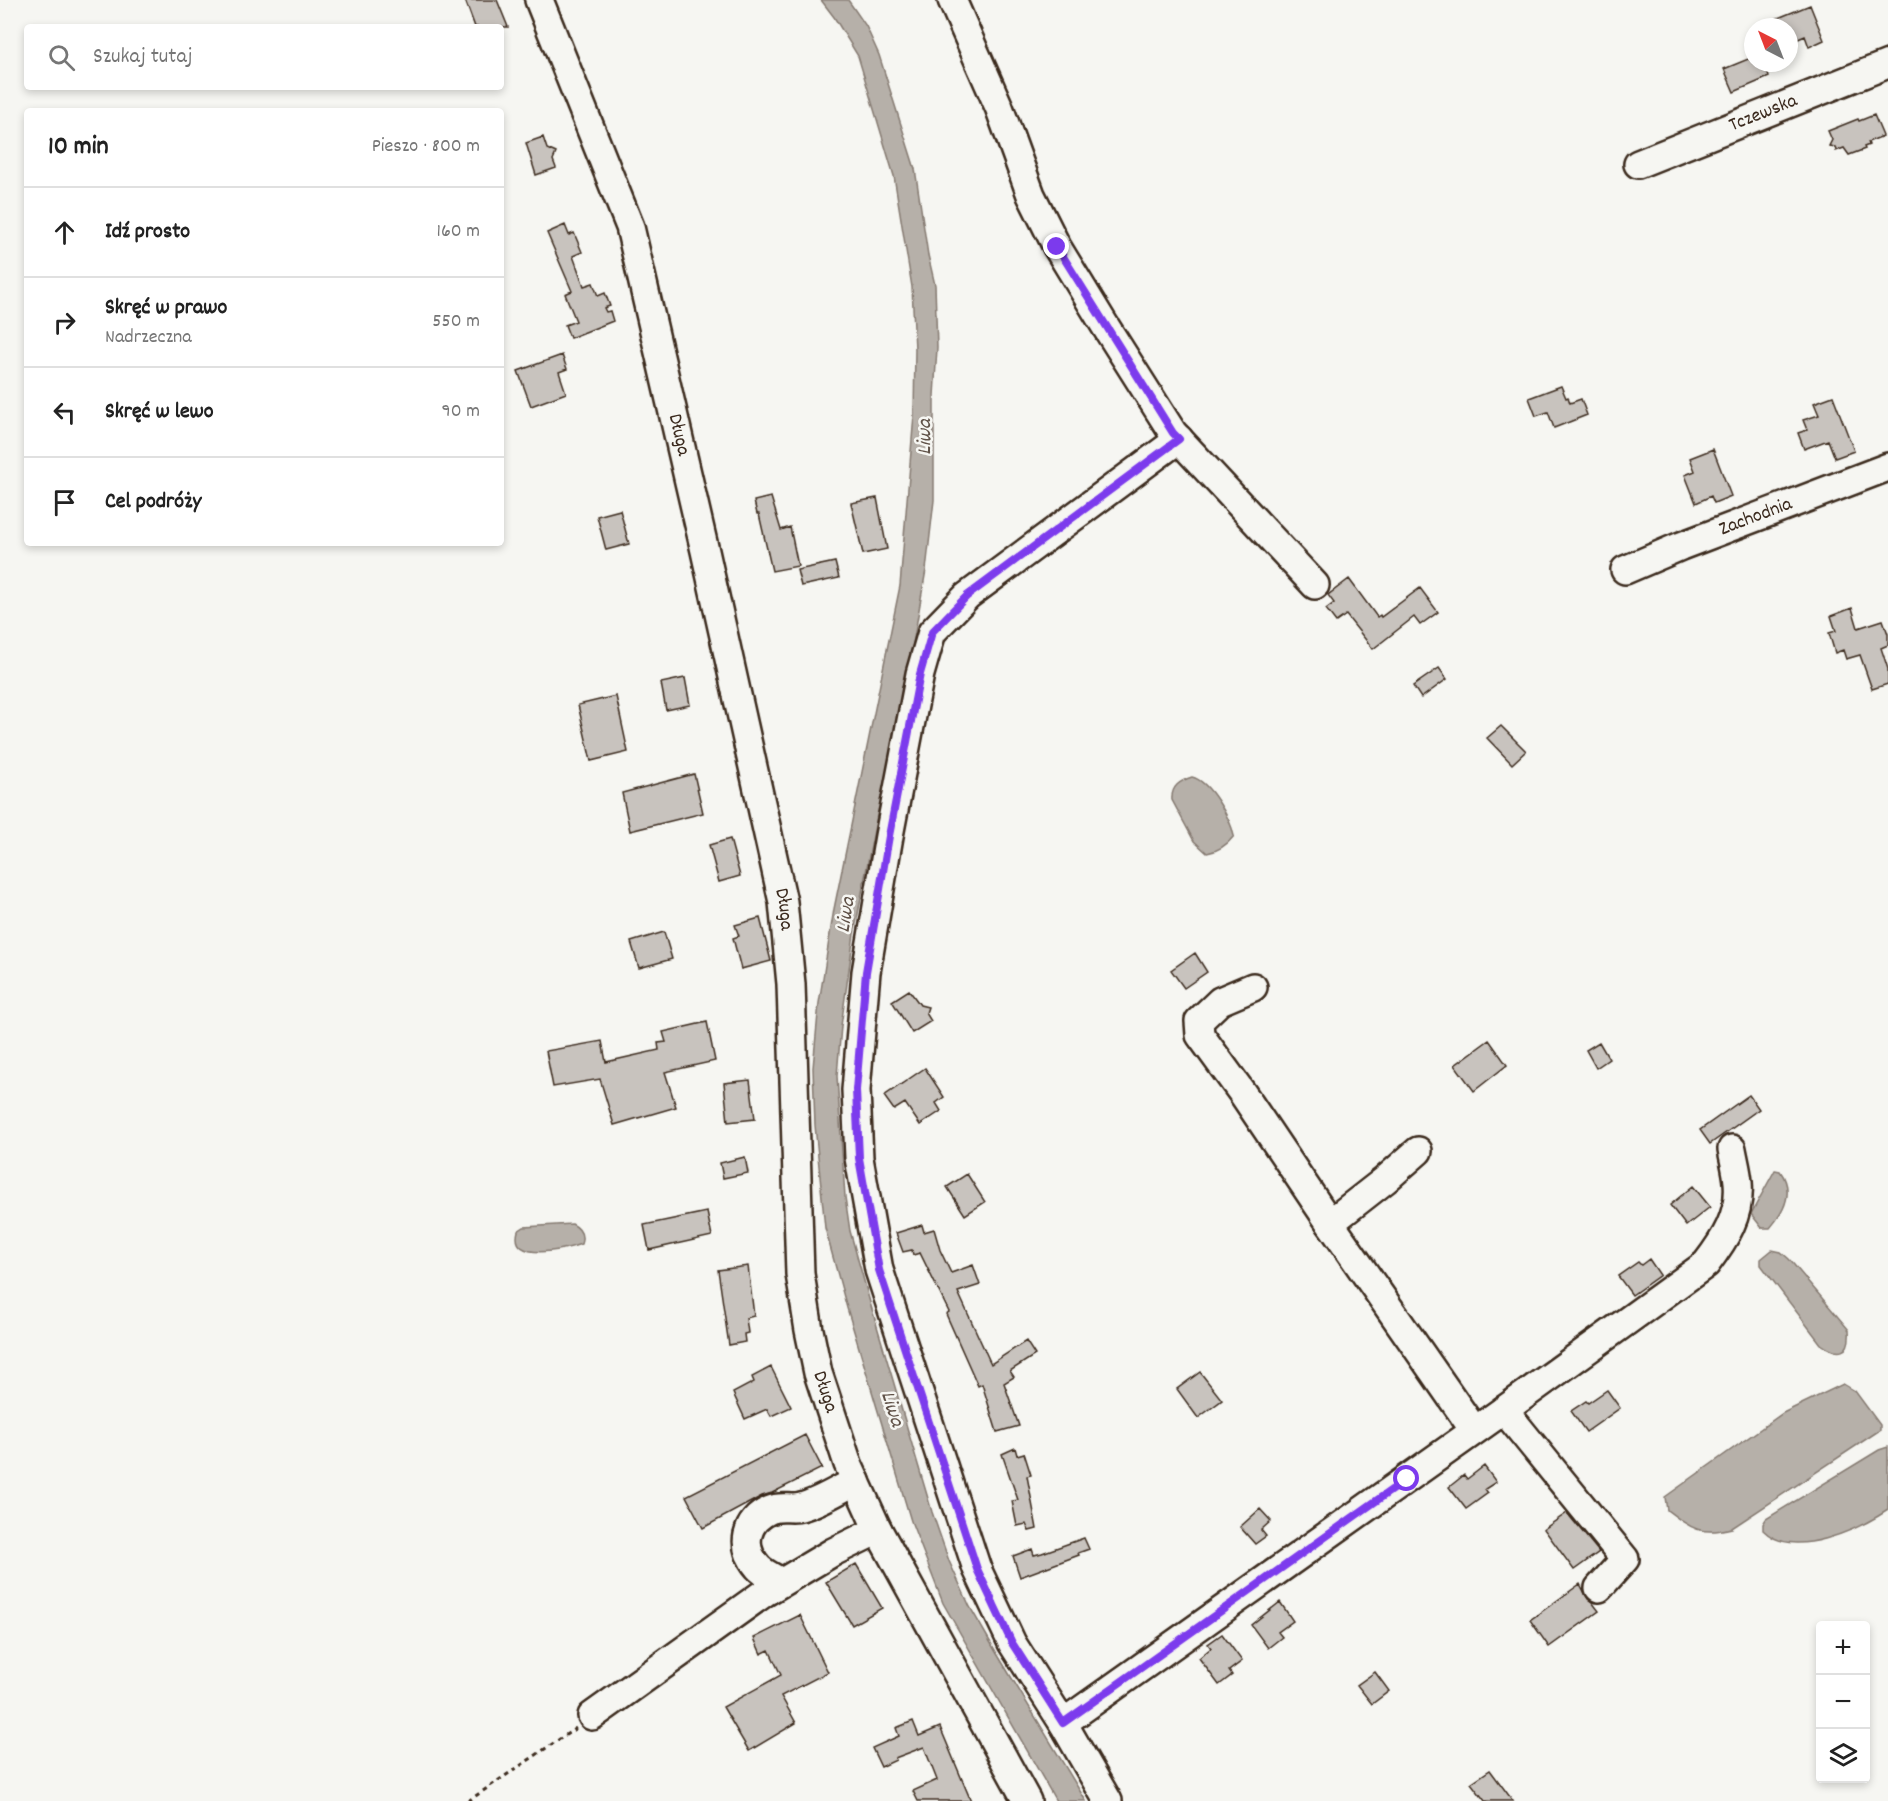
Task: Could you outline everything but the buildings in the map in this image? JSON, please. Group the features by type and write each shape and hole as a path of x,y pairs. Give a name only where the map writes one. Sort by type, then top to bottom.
{"street":[{"name":"Długa","path":"539,0 630,227 708,562 783,902 791,984 800,1274 818,1373 848,1464 878,1530 1028,1801"},
{"path":"952,0 999,107 1031,195 1057,247 1104,324 1173,433 1315,585"},
{"name":"Tczewska","path":"1638,164 1888,64"},
{"path":"1108,1801 1063,1723 1012,1643 977,1569 879,1270 859,1158 856,1090 866,972 920,674 932,632 967,596 1179,439"},
{"name":"Zachodnia","path":"1625,570 1681,546 1888,467"},
{"path":"1253,987 1220,1001 1199,1020 1200,1035 1474,1430"},
{"path":"1063,1723 1706,1264 1725,1239 1736,1212 1738,1184 1732,1149"},
{"path":"1330,1223 1418,1151"},
{"path":"1504,1410 1625,1559 1599,1588"},
{"path":"781,1582 759,1568 748,1553 747,1533 751,1524 769,1510 783,1506 798,1509 856,1481"},
{"path":"592,1716 764,1593 832,1552 878,1530"}],"path":[{"path":"468,1801 592,1716"}],"water":[{"name":"Liwa","path":"821,0 848,0 866,26 879,55 915,169 928,255 935,285 937,348 934,396 934,500 926,570 901,712 877,815 854,934 841,1026 837,1076 845,1197 850,1231 932,1512 949,1561 970,1607 1086,1801 1056,1801 943,1603 911,1521 825,1228 815,1125 813,1068 819,1003 834,909 900,586 914,415 915,349 912,287 894,176 858,56"},
{"path":"1192,777 1199,780 1212,793 1224,811 1234,836 1215,851 1207,853 1194,841 1172,800 1173,791 1177,785"},
{"path":"1775,1170 1780,1171 1787,1186 1786,1201 1780,1215 1770,1228 1762,1228 1751,1214"},
{"path":"572,1224 581,1232 581,1244 540,1252 530,1251 517,1241 518,1231 524,1227"},
{"path":"1772,1250 1781,1252 1789,1259 1849,1330 1846,1349 1833,1350 1821,1344 1761,1265 1761,1259"},
{"path":"1843,1384 1855,1391 1880,1425 1880,1430 1732,1528 1704,1531 1690,1526 1667,1510 1665,1497 1783,1413"},
{"path":"1888,1447 1888,1510 1876,1518 1844,1533 1808,1542 1791,1543 1776,1539 1763,1530 1766,1519 1879,1450"}],"route":[{"path":"1057,247 1173,433 1179,439 967,596 932,632 920,674 866,972 856,1090 859,1158 879,1270 977,1569 1012,1643 1063,1723 1407,1479"}]}
